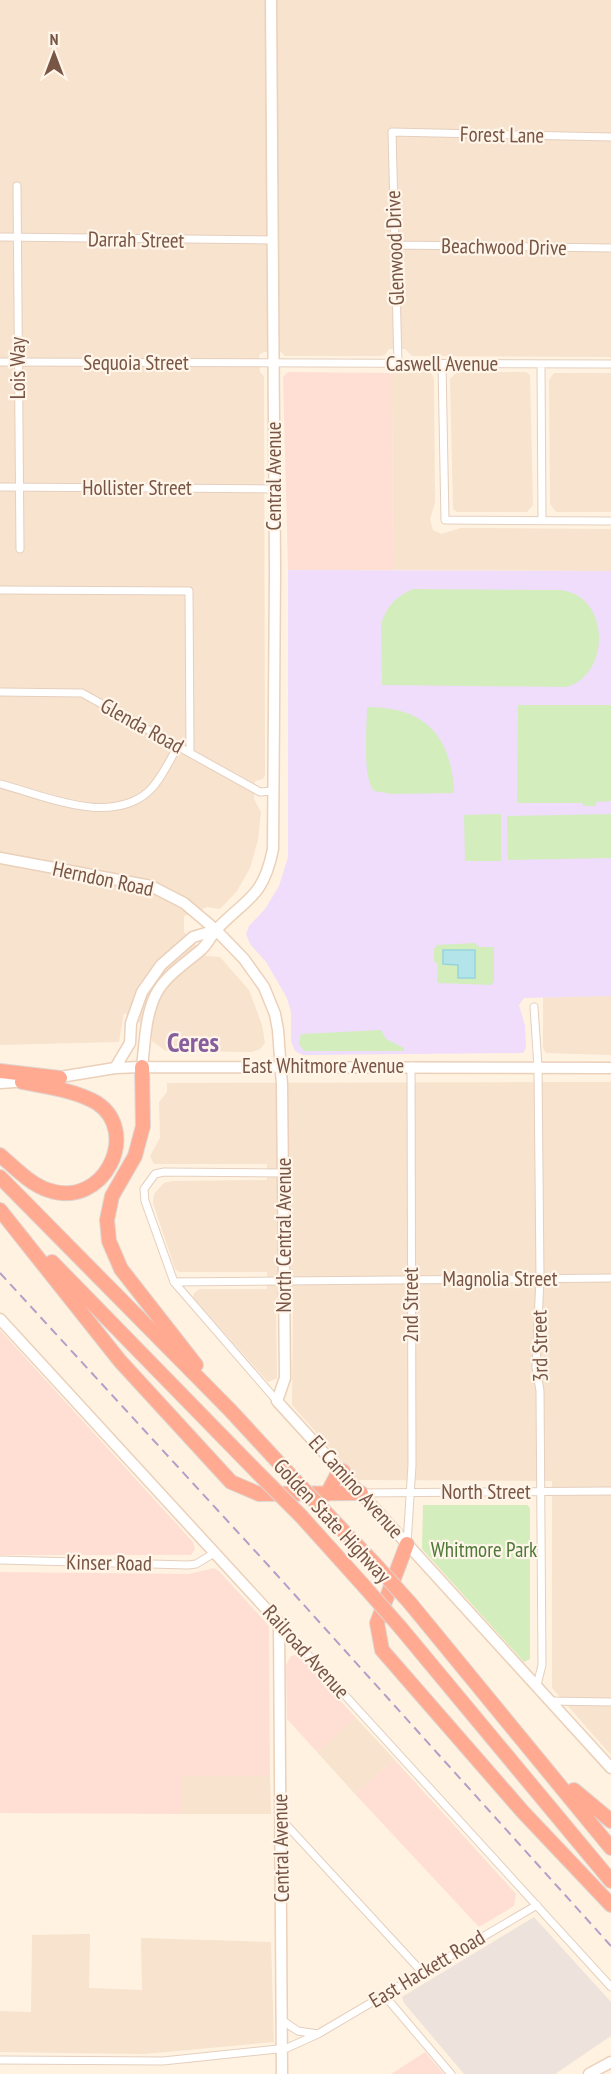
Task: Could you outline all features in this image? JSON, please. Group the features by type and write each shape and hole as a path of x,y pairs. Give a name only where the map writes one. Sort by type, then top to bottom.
{"highway":[{"path":"142,1067 143,1126 135,1156 112,1196 107,1220 109,1241 122,1269 230,1410"},
{"path":"0,1071 60,1077"},
{"path":"0,1155 36,1184 55,1192 78,1192 87,1188 103,1177 112,1163 116,1139 104,1110 83,1097 22,1082"},
{"name":"Golden State Highway","path":"0,1177 230,1410 374,1563 410,1603 611,1848"},
{"path":"0,1210 120,1361 231,1482 259,1494 360,1493"},
{"name":"Golden State Highway","path":"0,1210 300,1516 364,1586 611,1881"},
{"path":"327,1494 337,1475 343,1471"},
{"path":"407,1544 377,1623 382,1650 523,1812 611,1905"},
{"path":"518,1734 589,1805 611,1821"}],"street":[{"name":"Central Avenue","path":"216,930 250,901 265,875 273,849 275,489 271,0"},
{"name":"Forest Lane","path":"392,132 611,137"},
{"name":"Glenwood Drive","path":"392,132 392,191 397,245 398,364"},
{"name":"Lois Way","path":"17,186 20,549"},
{"name":"Darrah Street","path":"0,237 273,240"},
{"name":"Beachwood Drive","path":"397,245 611,248"},
{"name":"Sequoia Street","path":"0,362 273,364"},
{"name":"Caswell Avenue","path":"273,364 611,364"},
{"path":"442,364 445,520 611,520"},
{"path":"541,364 542,520"},
{"name":"Hollister Street","path":"0,486 275,489"},
{"path":"0,590 189,591 190,752"},
{"name":"Glenda Road","path":"0,692 82,693 260,792 274,791"},
{"path":"0,784 70,805 117,806 138,799 153,787 178,746"},
{"name":"Herndon Road","path":"0,858 151,886 184,903 216,930 244,959 270,1000 278,1030 280,1067"},
{"path":"142,1067 149,1014 157,993 173,972 204,947 216,930"},
{"path":"116,1068 130,1043 131,1023 142,993 161,965 193,937 216,930"},
{"name":"3rd Street","path":"534,1007 538,1067 540,1278 536,1367 540,1391 542,1491 542,1665 537,1685"},
{"name":"2nd Street","path":"407,1544 411,1492 411,1066"},
{"name":"East Whitmore Avenue","path":"0,1083 22,1082 116,1068 142,1067 611,1068"},
{"name":"North Central Avenue","path":"278,1401 285,1378 284,1173 280,1067"},
{"name":"El Camino Avenue","path":"284,1173 164,1172 155,1174 144,1189 145,1201 174,1282 360,1493 611,1768"},
{"name":"Magnolia Street","path":"174,1282 611,1278"},
{"name":"Railroad Avenue","path":"0,1319 168,1504 216,1552 611,1987"},
{"name":"North Street","path":"360,1493 611,1491"},
{"name":"Kinser Road","path":"0,1560 188,1565 204,1561 216,1552"},
{"name":"Central Avenue","path":"279,1623 282,2074"},
{"path":"550,1701 611,1702"},
{"path":"279,1817 422,1972"},
{"name":"East Hackett Road","path":"0,2060 156,2061 282,2049 318,2034 537,1905"},
{"path":"384,1995 451,2074"},
{"path":"283,2021 298,2031 318,2034"},
{"path":"589,2074 611,2062"}],"shaded area":[{"path":"0,0 611,0 611,357 412,356 405,349 389,349 385,355 380,356 285,356 281,352 264,352 259,355 260,372 264,376 265,775 263,779 255,781 254,799 261,812 258,840 250,868 237,891 220,909 207,907 184,916 184,932 206,956 220,957 249,990 262,1025 265,1043 260,1049 252,1052 166,1051 152,1041 152,1030 124,1013 119,1042 0,1045"},
{"path":"288,372 392,373 393,570 288,570 283,377"},
{"path":"430,372 434,378 435,503 430,519 433,530 441,534 461,528 611,529 611,571 393,570 392,373"},
{"path":"457,372 526,372 530,375 533,505 527,512 457,512 453,509 450,379"},
{"path":"554,373 611,373 611,512 556,512 550,504 549,380"},
{"path":"288,570 611,571 611,996 524,998 519,1005 525,1025 526,1048 523,1053 303,1055 295,1051 291,1041 291,1012 287,998 266,962 250,944 246,934 249,926 265,909 279,886 288,857"},
{"path":"543,996 611,996 611,1055 546,1053 543,1048"},
{"path":"611,1082 611,1755 552,1688 552,1481 358,1480 292,1405 293,1298 276,1298 277,1378 268,1382 193,1297 194,1293 200,1289 267,1289 267,1272 179,1272 175,1269 153,1203 154,1194 164,1183 267,1180 267,1164 154,1164 150,1156 160,1138 159,1102 167,1092 167,1083"},
{"path":"0,1330 193,1542 195,1549 191,1555 0,1555"},
{"path":"214,1568 269,1626 270,1776 181,1776 181,1814 0,1813 0,1572 189,1574"},
{"path":"291,1656 300,1656 356,1718 317,1752 287,1719 286,1665"},
{"path":"356,1718 394,1759 355,1794 317,1752"},
{"path":"394,1759 516,1894 514,1906 479,1927 355,1794"},
{"path":"181,1776 270,1776 271,1814 181,1814"},
{"path":"534,1917 611,2002 611,2036 555,2074 464,2074 404,2003 402,1997"},
{"path":"90,1934 89,1988 142,1990 141,1938 271,1942 274,2042 145,2054 0,2052 0,2011 31,2012 32,1935"},
{"path":"425,2052 444,2074 391,2074"}],"green space":[{"path":"413,589 560,590 577,595 589,606 596,620 599,636 597,652 591,667 581,680 566,687 382,685 381,624 393,602"},
{"path":"518,705 611,705 611,801 596,802 596,806 583,806 583,803 517,803"},
{"path":"367,707 405,712 432,729 448,756 454,793 393,794 374,791 370,784 367,764"},
{"path":"501,814 501,861 465,861 464,815"},
{"path":"611,814 611,858 508,860 507,816"},
{"path":"475,943 479,947 494,947 494,981 491,985 437,983 438,965 434,961 434,949 437,945"},
{"path":"381,1030 386,1039 404,1048 404,1051 304,1051 299,1044 301,1034"},
{"name":"Whitmore Park","path":"423,1505 527,1505 530,1508 530,1659 524,1662 422,1549"}],"water":[{"path":"443,950 475,950 475,978 458,978 458,965 443,964"}],"railway":[{"path":"0,1273 267,1564 611,1946"}],"district":[{"name":"Ceres","path":"193,1043"}]}
